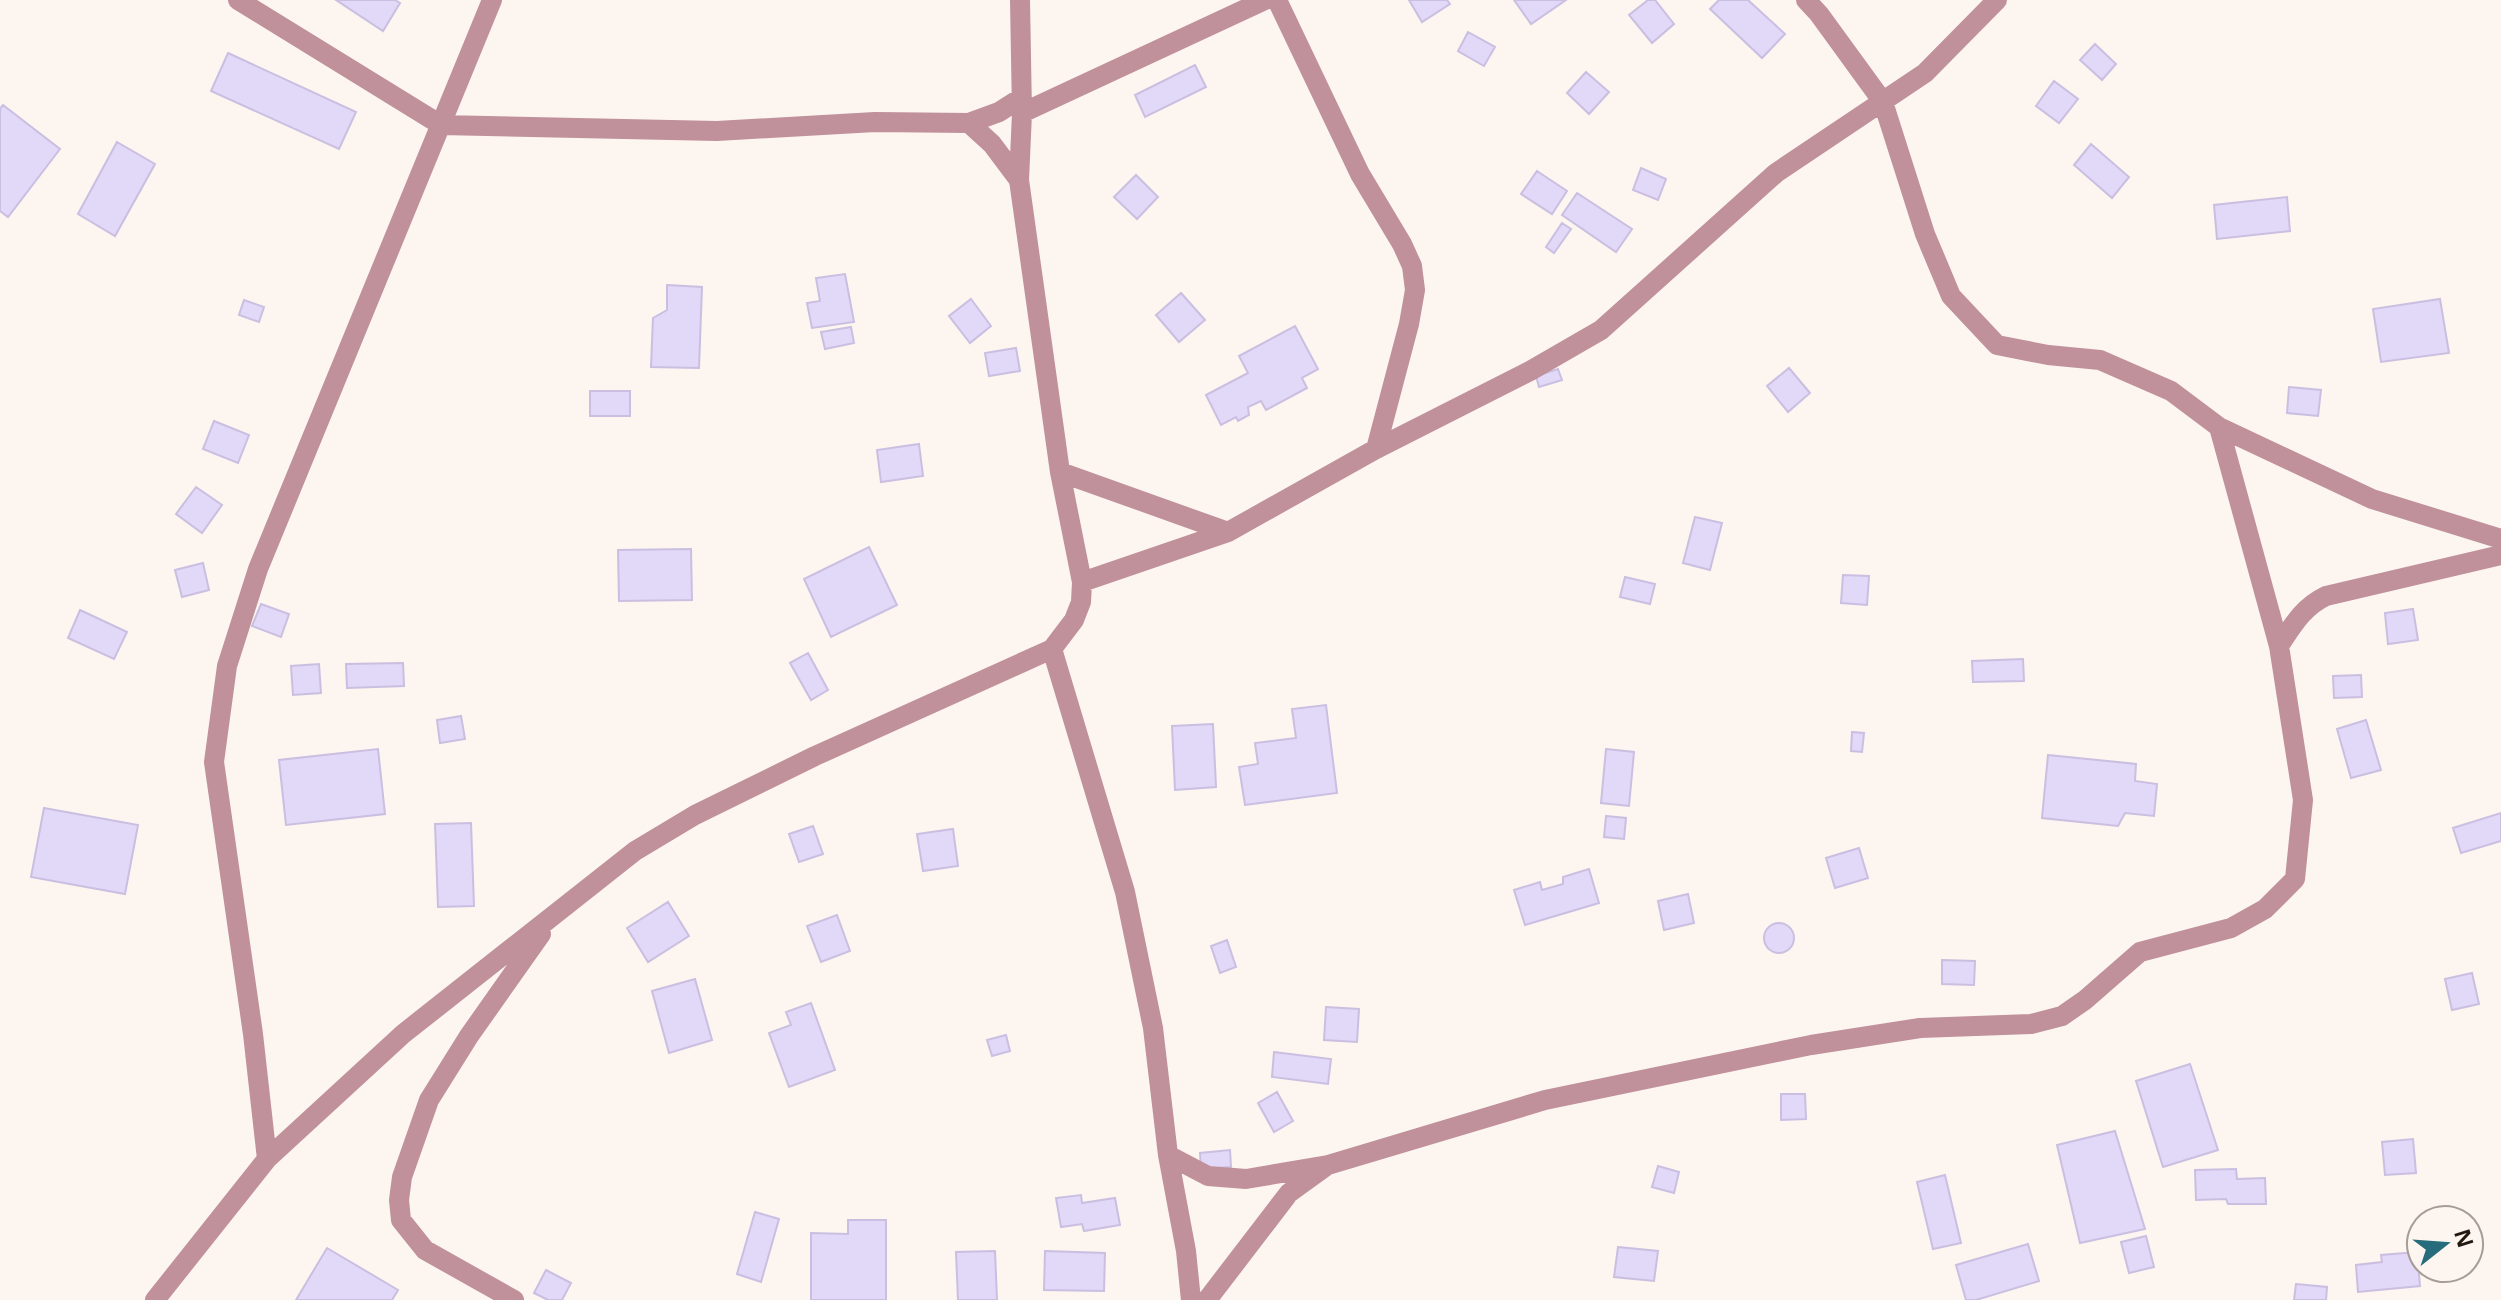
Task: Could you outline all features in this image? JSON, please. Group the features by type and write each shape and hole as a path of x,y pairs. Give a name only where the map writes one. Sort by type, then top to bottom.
{"street":[{"path":"238,0 441,125 717,131 875,122 969,123 1022,106 1265,0"},
{"path":"267,1159 253,1034 214,762 227,666 258,569 492,0"},
{"path":"155,1300 267,1159 403,1034 635,851 695,815 815,756 1052,649 1074,620 1081,602 1082,582 1060,472 1019,180 1022,106 1020,0"},
{"path":"1277,0 1360,174 1412,266 1415,290 1409,324 1376,449"},
{"path":"1806,0 1883,102 1925,234 1951,296 1997,345 2048,355 2100,360 2171,391 2219,427 2372,499 2501,539"},
{"path":"1082,582 1228,532 1376,449 1530,371 1601,330 1776,173 1925,73 1997,0"},
{"path":"969,123 992,144 1019,180"},
{"path":"1168,1155 1208,1176 1246,1179 1328,1165 1545,1100 1797,1048 1920,1028 2031,1024 2062,1016 2140,952 2231,928 2265,909 2295,879 2303,800 2279,646 2219,427"},
{"path":"1060,472 1228,532"},
{"path":"2279,646 2298,616 2326,596 2501,555"},
{"path":"1052,649 1125,892 1153,1028 1168,1155 1186,1251 1191,1300"},
{"path":"514,1300 425,1250 401,1220 399,1200 402,1177 429,1100 469,1036 555,915"},
{"path":"1207,1300 1289,1193 1328,1165"}],"building":[{"path":"336,0 395,0 400,3 383,31"},
{"path":"1409,0 1447,0 1450,4 1422,22"},
{"path":"1514,0 1566,0 1531,24"},
{"path":"1648,0 1655,0 1674,24 1652,43 1629,15"},
{"path":"1719,0 1748,0 1785,34 1762,58 1710,9"},
{"path":"1468,32 1495,47 1484,66 1458,51"},
{"path":"2095,44 2116,64 2102,80 2080,60"},
{"path":"228,53 356,112 339,149 211,91"},
{"path":"1195,65 1206,87 1145,117 1135,95"},
{"path":"1586,72 1609,92 1589,114 1567,93"},
{"path":"2054,81 2078,99 2059,123 2036,106"},
{"path":"3,105 60,149 8,217 0,211 0,109"},
{"path":"117,142 155,164 115,236 78,214"},
{"path":"2091,144 2129,177 2112,198 2074,165"},
{"path":"1641,168 1666,179 1658,200 1633,190"},
{"path":"1537,171 1567,191 1552,214 1521,194"},
{"path":"1136,175 1158,197 1137,219 1114,197"},
{"path":"1577,193 1632,229 1616,252 1562,215"},
{"path":"2287,197 2290,231 2217,239 2214,205"},
{"path":"1562,223 1571,229 1554,253 1546,247"},
{"path":"845,274 854,322 812,328 807,303 820,301 816,278"},
{"path":"667,285 702,287 699,368 651,367 653,318 667,310"},
{"path":"1181,293 1205,320 1179,342 1156,315"},
{"path":"971,299 991,326 970,343 949,316"},
{"path":"2440,299 2449,353 2381,362 2373,309"},
{"path":"244,300 264,307 259,322 239,315"},
{"path":"1295,326 1318,369 1302,378 1307,388 1266,410 1261,401 1248,407 1249,415 1238,421 1236,417 1221,425 1206,395 1248,373 1239,356"},
{"path":"851,327 854,343 825,349 821,332"},
{"path":"1016,348 1020,371 989,376 985,353"},
{"path":"1789,368 1810,393 1788,412 1767,386"},
{"path":"1558,369 1562,380 1539,387 1536,376"},
{"path":"2289,387 2321,390 2318,416 2287,413"},
{"path":"590,391 630,391 630,416 590,416"},
{"path":"214,421 249,435 238,463 203,449"},
{"path":"919,444 923,476 881,482 877,450"},
{"path":"196,487 222,505 202,533 176,514"},
{"path":"1695,517 1722,523 1710,570 1683,563"},
{"path":"869,547 897,605 831,637 804,579"},
{"path":"691,549 692,600 619,601 618,550"},
{"path":"203,563 209,590 182,597 175,570"},
{"path":"1843,575 1869,576 1867,605 1841,603"},
{"path":"1625,577 1655,584 1650,604 1620,597"},
{"path":"261,604 289,614 281,637 252,626"},
{"path":"2413,609 2418,640 2388,644 2385,613"},
{"path":"80,610 127,632 114,659 68,638"},
{"path":"808,653 828,690 811,700 790,663"},
{"path":"2023,659 2024,681 1973,682 1972,661"},
{"path":"403,663 404,686 347,688 346,664"},
{"path":"319,664 321,693 293,695 291,666"},
{"path":"2361,675 2362,697 2334,698 2333,676"},
{"path":"1326,705 1337,793 1245,805 1239,767 1258,764 1255,743 1296,738 1292,709"},
{"path":"461,716 465,739 440,743 437,720"},
{"path":"2366,720 2381,770 2351,778 2337,729"},
{"path":"1213,724 1216,787 1175,790 1172,726"},
{"path":"1852,732 1864,733 1862,752 1851,751"},
{"path":"378,749 385,814 286,825 279,760"},
{"path":"1606,749 1634,752 1629,806 1601,803"},
{"path":"2048,755 2136,764 2135,781 2157,784 2154,816 2125,813 2118,826 2042,818"},
{"path":"44,808 138,825 125,894 31,877"},
{"path":"2501,813 2501,841 2461,853 2453,828"},
{"path":"1606,816 1626,818 1624,839 1604,837"},
{"path":"471,823 474,906 438,907 435,824"},
{"path":"813,826 823,854 799,862 789,834"},
{"path":"953,829 958,866 923,871 917,834"},
{"path":"1859,848 1868,878 1835,888 1826,858"},
{"path":"1589,869 1599,903 1525,925 1514,890 1540,882 1542,890 1563,884 1563,877"},
{"path":"1688,894 1694,923 1664,930 1658,901"},
{"path":"668,902 689,936 648,962 627,928"},
{"path":"837,915 850,951 821,962 807,926"},
{"path":"1779,923 1790,927 1794,938 1790,949 1779,953 1768,949 1764,938 1768,927"},
{"path":"1227,940 1236,967 1220,973 1211,946"},
{"path":"1942,960 1975,961 1974,985 1942,984"},
{"path":"2472,973 2479,1004 2452,1010 2445,979"},
{"path":"695,979 712,1040 669,1053 652,991"},
{"path":"811,1003 835,1070 789,1087 769,1033 791,1025 786,1012"},
{"path":"1326,1007 1359,1009 1357,1042 1324,1040"},
{"path":"1006,1035 1010,1051 992,1056 987,1040"},
{"path":"1274,1052 1331,1059 1328,1084 1272,1077"},
{"path":"2190,1064 2218,1150 2163,1167 2136,1081"},
{"path":"1277,1092 1293,1121 1274,1132 1258,1103"},
{"path":"1781,1094 1805,1094 1806,1119 1781,1120"},
{"path":"2115,1131 2145,1229 2080,1243 2057,1145"},
{"path":"2413,1139 2416,1173 2385,1175 2382,1142"},
{"path":"1230,1150 1231,1167 1201,1169 1200,1153"},
{"path":"1658,1166 1679,1172 1674,1193 1652,1187"},
{"path":"2236,1169 2237,1179 2265,1178 2266,1204 2228,1204 2226,1199 2196,1200 2195,1170"},
{"path":"1945,1175 1961,1243 1933,1249 1917,1182"},
{"path":"1081,1195 1082,1203 1115,1198 1120,1225 1084,1231 1082,1224 1061,1227 1056,1198"},
{"path":"755,1212 779,1219 761,1282 737,1274"},
{"path":"848,1220 886,1220 886,1300 811,1300 811,1233 848,1234"},
{"path":"2146,1236 2154,1267 2129,1273 2121,1242"},
{"path":"2028,1244 2039,1281 1976,1300 1966,1300 1956,1265"},
{"path":"1618,1247 1658,1251 1654,1281 1614,1277"},
{"path":"327,1248 398,1290 392,1300 296,1300"},
{"path":"995,1251 997,1300 958,1300 956,1252"},
{"path":"1045,1251 1105,1253 1104,1291 1044,1290"},
{"path":"2405,1253 2405,1284 2420,1286 2358,1292 2356,1265 2382,1262 2381,1255"},
{"path":"546,1270 571,1283 562,1300 548,1300 534,1293"},
{"path":"2296,1284 2327,1287 2326,1300 2294,1300"}]}
